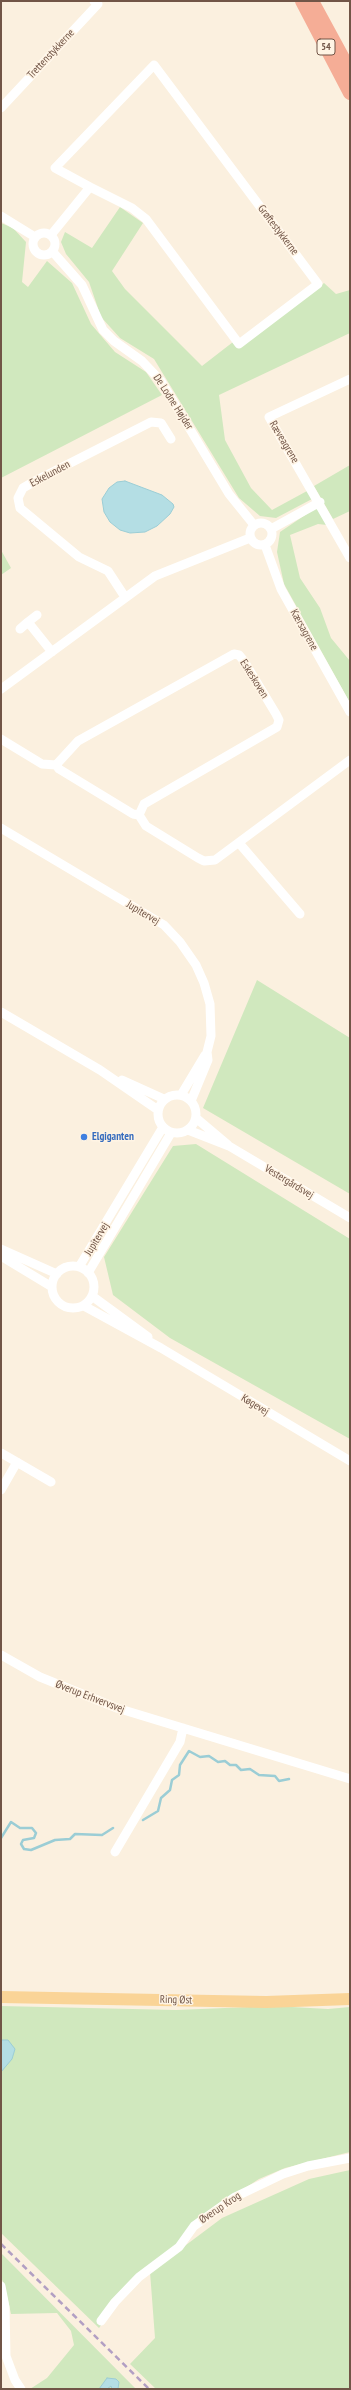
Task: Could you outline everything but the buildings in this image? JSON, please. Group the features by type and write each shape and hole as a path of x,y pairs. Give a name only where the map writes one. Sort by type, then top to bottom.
{"highway":[{"name":"54","path":"302,1 350,93"},
{"name":"54","path":"312,1 350,72"}],"main road":[{"name":"Ring Øst","path":"1,1997 266,2002 350,1999"}],"street":[{"name":"Trettenstykkerne","path":"1,108 98,4 94,1"},
{"name":"Grøftestykkerne","path":"154,65 318,284 239,344 146,219 132,208 90,187 55,168 154,65"},
{"path":"51,235 90,187"},
{"path":"1,216 35,237"},
{"path":"44,233 51,235 55,241 52,251 46,255 37,252 34,246 35,237 44,233"},
{"name":"De Lodne Højder","path":"52,251 82,285 103,330 114,341 142,361 161,381 229,494 254,525"},
{"name":"Ræveagrene","path":"350,379 269,417 320,502 350,558"},
{"name":"Eskelunden","path":"125,597 108,571 79,557 20,508 18,498 23,488 35,481 151,422 161,423 171,439"},
{"path":"271,529 320,502"},
{"path":"261,523 271,529 272,536 265,545 254,544 250,538 250,531 254,525 261,523"},
{"path":"1,689 155,576 250,538"},
{"name":"Kærsagrene","path":"265,545 281,589 350,712"},
{"path":"20,629 37,615"},
{"path":"28,622 52,652"},
{"name":"Eskeskoven","path":"56,764 78,741 227,657 234,654 239,655 276,714 278,720 277,727 148,801 141,809 139,815"},
{"path":"1,739 42,764 56,764 59,769 126,810 139,815 146,826 204,861 215,860 350,760"},
{"name":"Jupitervej","path":"1,828 164,925 180,942 196,965 204,983 210,1004 211,1036 207,1052 181,1095"},
{"path":"239,843 300,914"},
{"path":"1,1012 100,1070 158,1110"},
{"name":"Jupitervej","path":"191,1101 208,1060 207,1052"},
{"path":"100,1070 164,1099"},
{"path":"175,1095 181,1095 191,1101 194,1106 196,1118 188,1130 180,1133 171,1133 162,1128 159,1122 158,1110 164,1099 175,1095"},
{"name":"Vestergårdsvej","path":"196,1118 224,1140 229,1146"},
{"name":"Jupitervej","path":"79,1267 162,1128"},
{"name":"Vestergårdsvej","path":"188,1130 229,1146 350,1218"},
{"name":"Jupitervej","path":"88,1273 171,1133"},
{"path":"1,1249 57,1274"},
{"path":"1,1256 52,1287"},
{"path":"69,1266 79,1267 88,1273 94,1281 92,1296 84,1306 72,1308 60,1304 56,1299 52,1287 57,1274 69,1266"},
{"name":"Køgevej","path":"92,1296 161,1348"},
{"name":"Køgevej","path":"84,1306 161,1348 350,1461"},
{"path":"1,1452 51,1482"},
{"path":"1,1490 17,1462"},
{"name":"Øverup Erhvervsvej","path":"1,1655 65,1688 117,1708 350,1778"},
{"path":"115,1852 180,1742 183,1728"},
{"name":"Øverup Krog","path":"102,2321 115,2302 139,2277 179,2247 194,2226 235,2197 283,2174 308,2166 350,2158"},
{"path":"1,2286 5,2307 6,2356 15,2380 21,2389"}],"green space":[{"path":"120,207 143,223 112,271 125,289 202,366 233,342 239,348 324,283 336,294 350,290 350,333 219,395 225,440 251,488 272,510 307,491 312,499 276,518 260,516 239,498 154,359 120,338 101,317 89,282 66,254 61,242 65,232 92,248"},
{"path":"1,223 13,228 26,242 22,282 28,287 47,261 72,283 91,324 115,352 146,372 162,395 1,478"},
{"path":"350,465 350,511 333,519 314,486"},
{"path":"317,507 327,525 318,524 290,535 300,578 320,608 331,638 350,661 350,703 284,584 277,552 280,532"},
{"path":"1,550 11,568 1,575"},
{"path":"257,980 350,1038 350,1194 203,1108"},
{"path":"196,1144 350,1239 350,1439 170,1338 113,1295 104,1257 173,1146"},
{"path":"1,2006 176,2010 274,2006 328,2009 350,2007 350,2152 285,2168 259,2179 228,2199 176,2246 139,2275 99,2328 1,2233"},
{"path":"350,2170 350,2389 156,2389 130,2364 155,2338 150,2272 222,2218 309,2179"},
{"path":"1,2253 136,2389 30,2389 47,2378 74,2345 71,2331 57,2313 11,2314 5,2287 1,2277"}],"water":[{"path":"125,481 162,495 173,504 174,507 170,514 157,526 145,532 130,533 120,530 110,522 104,512 102,499 109,488 117,482"},
{"path":"1,2040 8,2040 15,2049 12,2059 1,2072"},
{"path":"107,2378 116,2379 119,2382 118,2389 112,2389 111,2386 107,2389 99,2389"}],"waterway":[{"path":"143,1820 158,1811 161,1798 170,1790 172,1780 179,1775 180,1765 189,1751 200,1757 209,1756 218,1762 225,1761 230,1765 236,1765 241,1770 250,1769 259,1775 275,1776 279,1781 289,1779"},
{"path":"1,1838 11,1822 20,1828 32,1828 36,1833 34,1838 23,1840 21,1844 24,1849 31,1850 55,1840 70,1839 75,1834 102,1835 113,1828"}],"railway":[{"path":"1,2244 149,2389"}],"place":[{"name":"Elgiganten","path":"84,1137"}]}
